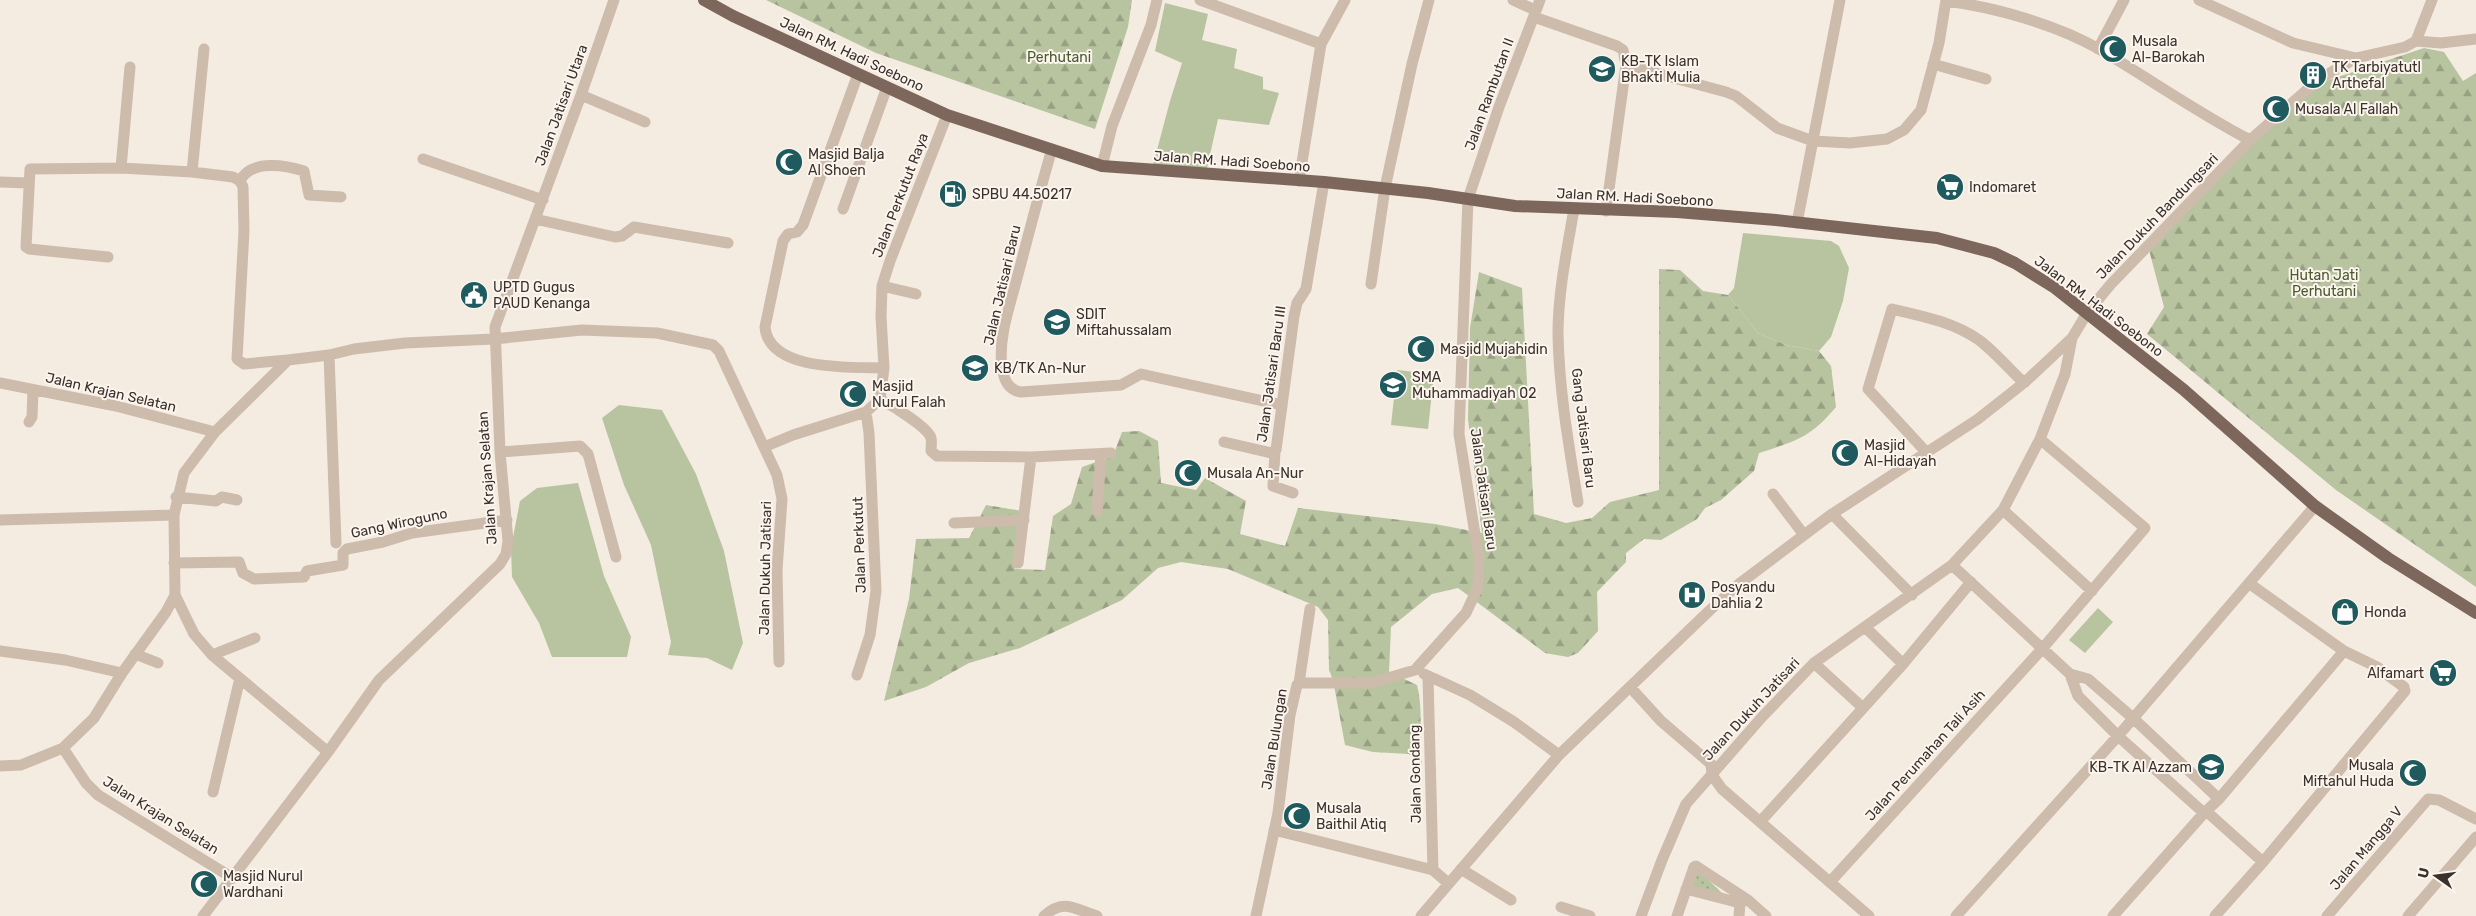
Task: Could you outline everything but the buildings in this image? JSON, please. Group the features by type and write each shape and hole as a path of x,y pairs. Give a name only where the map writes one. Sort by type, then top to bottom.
{"main road":[{"name":"Jalan RM. Hadi Soebono","path":"704,0 733,16 947,115 1102,166 1324,182 1385,188 1515,206 1606,211 1678,212 1797,223 1937,238 1994,252 2055,288 2184,390 2315,506 2388,558 2476,613"}],"street":[{"name":"Jalan Jatisari Utara","path":"494,340 495,327 501,307 582,95 614,0"},
{"path":"1102,166 1112,126 1151,25 1157,0"},
{"path":"1200,0 1321,44"},
{"path":"1371,284 1385,188 1412,64 1429,0"},
{"path":"1513,0 1623,50 1626,57 1626,65 1606,211"},
{"path":"1797,223 1840,0"},
{"path":"1626,65 1726,92 1756,111 1777,128 1813,141 1850,143 1887,139 1904,130 1921,110 1934,64 1946,0 2022,18 2053,29 2098,49 2187,105 2250,140"},
{"path":"2098,49 2124,0"},
{"path":"2199,0 2293,43 2356,58"},
{"path":"2416,41 2432,0"},
{"path":"1299,181 1321,44 1343,1"},
{"name":"Jalan Rambutan II","path":"1468,199 1496,116 1536,9"},
{"name":"Jalan Dukuh Bandungsari","path":"2086,313 2132,262 2250,140 2318,80 2356,58 2405,47 2416,41 2441,42 2476,39"},
{"path":"192,172 204,49"},
{"path":"1934,64 1986,79"},
{"path":"121,168 130,67"},
{"path":"858,74 803,225 797,232 788,234 783,241 765,327 766,334 774,346 808,364 828,368 884,368"},
{"path":"843,208 887,88"},
{"path":"582,95 645,122"},
{"name":"Jalan Perkutut Raya","path":"880,399 884,368 880,318 882,286 947,115"},
{"name":"Jalan Jatisari Baru","path":"1052,149 1010,304 1002,346 1002,366 1005,380 1009,387 1021,392 1121,386 1141,374 1282,405"},
{"path":"423,159 543,200"},
{"path":"240,181 243,174 256,167 288,167 304,171 307,175 309,195 341,198"},
{"path":"108,257 29,249 25,243 29,172 33,168 121,168 192,172 233,178 240,181 243,187 244,231 237,359 244,364 328,355 354,349 405,343 494,340"},
{"path":"0,182 28,183"},
{"name":"Jalan Jatisari Baru III","path":"1293,493 1273,486 1273,453 1282,405 1296,303 1306,289 1324,182"},
{"name":"Jalan Jatisari Baru","path":"1416,670 1466,613 1480,581 1479,559 1459,434 1468,199"},
{"name":"Gang Jatisari Baru","path":"1574,209 1562,278 1558,334 1566,422 1578,502"},
{"path":"535,219 615,237 622,236 634,227 728,243"},
{"path":"882,286 916,294"},
{"path":"1927,453 1868,389 1892,309 1936,320 1966,332 1980,341 2024,383"},
{"name":"Jalan Dukuh Jatisari","path":"1641,916 1690,798 1762,717 1814,663 1952,565 2003,510 2040,439 2064,374 2072,338 2086,313"},
{"name":"Jalan Dukuh Jatisari","path":"494,340 582,330 638,331 680,336 713,345 719,351 777,475 782,499 777,570 779,662"},
{"name":"Jalan Dukuh Jatisari","path":"1421,916 1558,755 1739,584 1832,514 1978,419 2024,383 2072,338"},
{"name":"Jalan Krajan Selatan","path":"203,916 231,876 328,752 379,680 500,564 506,554 508,541 507,520 500,452 494,340"},
{"path":"328,355 336,543"},
{"path":"0,766 20,765 63,748 94,718 122,673 166,612 174,594 174,515 176,497 184,473 215,432 288,360"},
{"name":"Jalan Krajan Selatan","path":"0,383 116,406 215,432"},
{"path":"28,422 32,417 33,390"},
{"path":"764,447 793,435 866,412 880,399 901,411 928,433 932,440 932,453 937,456 1031,457 1106,454 1097,511"},
{"name":"Jalan Perkutut","path":"857,675 870,634 876,591 869,433 866,412"},
{"name":"Jalan Perumahan Tali Asih","path":"1830,882 2042,649 2144,528 2040,439"},
{"path":"1224,442 1273,453"},
{"path":"500,452 573,446 584,448 588,454 616,557"},
{"path":"1018,564 1031,457"},
{"path":"1773,494 1804,535"},
{"path":"176,497 216,501 222,497 237,500"},
{"path":"1956,916 2134,718 2315,506"},
{"path":"2003,510 2092,591"},
{"path":"1832,514 1912,595"},
{"path":"0,520 174,515"},
{"name":"Gang Wiroguno","path":"174,564 239,562 243,573 254,579 304,577 307,571 343,565 343,553 347,549 383,542 412,533 507,520"},
{"path":"954,523 1024,520"},
{"path":"1952,565 2070,674 2088,679 2134,718 2219,800"},
{"path":"1760,822 1862,707 1903,664 1971,582"},
{"path":"2215,916 2263,862 2404,694 2404,687 2377,667 2344,651 2250,584"},
{"path":"174,594 194,634 212,655 328,752"},
{"path":"1299,683 1310,609"},
{"path":"1865,627 1903,664"},
{"path":"212,655 255,638"},
{"path":"0,651 64,660 122,673"},
{"path":"2113,916 2205,812 2219,800 2344,651"},
{"path":"135,654 158,663"},
{"path":"1814,663 1862,707"},
{"path":"1416,670 1470,695 1514,722 1558,755"},
{"name":"Jalan Bulungan","path":"1256,916 1283,784 1290,715 1299,683 1371,683 1416,670"},
{"path":"2070,674 2078,696 2118,736 2263,862"},
{"name":"Jalan Gondang","path":"1428,677 1433,870"},
{"path":"213,792 240,678"},
{"name":"Jalan Dukuh Jatisari","path":"1630,687 1661,721 1711,764 1712,775"},
{"name":"Jalan Krajan Selatan","path":"63,748 86,783 98,794 231,876"},
{"path":"1712,775 1722,788 1869,916"},
{"name":"Jalan Mangga V","path":"2330,915 2425,802 2432,798 2439,800 2476,819"},
{"path":"1274,830 1433,870 1448,883"},
{"path":"2408,916 2476,837"},
{"path":"1677,916 1694,867 1697,866 1766,916"},
{"path":"1460,869 1511,900"},
{"path":"1686,889 1744,901"},
{"path":"1739,916 1744,901"},
{"path":"1044,916 1054,907 1061,905 1097,916"},
{"path":"1561,908 1590,916"}],"green space":[{"name":"Perhutani","path":"766,0 1132,0 1128,27 1095,129 876,53"},
{"path":"1165,3 1208,14 1202,40 1237,49 1234,68 1263,77 1263,89 1279,93 1269,125 1218,119 1207,168 1153,165 1182,63 1155,51"},
{"name":"Hutan Jati Perhutani","path":"2424,48 2444,52 2463,81 2476,73 2476,587 2336,490 2147,334 2164,307 2148,246 2264,127 2317,84"},
{"path":"1743,233 1831,241 1839,246 1849,268 1843,301 1831,337 1819,351 1786,345 1758,333 1728,295 1734,288"},
{"path":"1659,269 1680,270 1703,291 1728,295 1758,333 1786,345 1819,351 1831,366 1836,407 1818,426 1802,437 1759,453 1754,471 1721,500 1705,508 1697,519 1661,540 1644,539 1626,553 1626,562 1597,592 1598,631 1578,653 1568,657 1545,653 1458,588 1432,594 1391,627 1389,672 1417,685 1420,705 1422,765 1409,754 1373,752 1345,745 1333,680 1329,670 1328,620 1318,607 1228,569 1181,562 1158,568 1122,600 1020,648 969,663 926,687 884,701 909,599 916,539 969,538 986,505 1022,511 1015,569 1045,570 1053,516 1071,504 1082,467 1113,456 1122,432 1139,431 1158,441 1161,483 1196,490 1205,478 1246,501 1240,534 1285,546 1298,508 1435,524 1482,533 1468,419 1470,328 1479,272 1522,288 1534,514 1566,523 1592,518 1610,502 1659,490"},
{"path":"1397,370 1434,374 1428,429 1391,425"},
{"path":"619,405 662,410 696,474 724,551 743,643 732,670 707,658 668,655 671,642 651,545 624,485 602,418"},
{"path":"578,483 604,576 631,637 627,657 552,657 539,623 512,577 511,548 520,501 537,488"},
{"path":"2098,608 2113,622 2085,653 2069,640"},
{"path":"1695,867 1724,895 1689,887"}],"place":[{"name":"Musala Al-Barokah","path":"2113,49"},
{"name":"KB-TK Islam Bhakti Mulia","path":"1602,69"},
{"name":"TK Tarbiyatutl Arthefal","path":"2313,75"},
{"name":"Musala Al Fallah","path":"2276,109"},
{"name":"Masjid Balja Al Shoen","path":"789,162"},
{"name":"Indomaret","path":"1950,187"},
{"name":"SPBU 44.50217","path":"953,194"},
{"name":"UPTD Gugus PAUD Kenanga","path":"474,295"},
{"name":"SDIT Miftahussalam","path":"1057,322"},
{"name":"Masjid Mujahidin","path":"1421,349"},
{"name":"KB/TK An-Nur","path":"975,368"},
{"name":"SMA Muhammadiyah 02","path":"1393,385"},
{"name":"Masjid Nurul Falah","path":"853,394"},
{"name":"Masjid Al-Hidayah","path":"1845,453"},
{"name":"Musala An-Nur","path":"1188,473"},
{"name":"Posyandu Dahlia 2","path":"1692,595"},
{"name":"Honda","path":"2345,612"},
{"name":"Alfamart","path":"2443,673"},
{"name":"KB-TK Al Azzam","path":"2211,767"},
{"name":"Musala Miftahul Huda","path":"2413,773"},
{"name":"Musala Baithil Atiq","path":"1297,816"},
{"name":"Masjid Nurul Wardhani","path":"204,884"}]}
